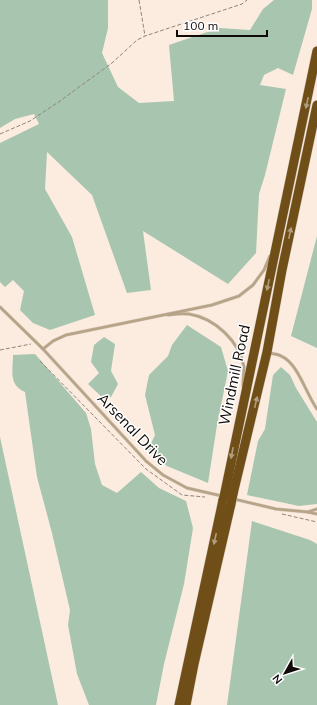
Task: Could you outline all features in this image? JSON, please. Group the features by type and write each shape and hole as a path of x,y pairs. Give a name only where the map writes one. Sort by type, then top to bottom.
{"highway":[{"name":"Windmill Road","path":"186,705 228,498 236,436 317,51"},
{"name":"Windmill Road","path":"179,705 228,498 267,352 282,270 317,105"}],"lane":[{"path":"43,349 53,341 66,335 212,305 239,296 253,285 264,270 270,258 284,199 289,187"},
{"name":"Arsenal Drive","path":"0,307 43,349 146,461 163,475 187,488 276,509 317,514"},
{"path":"148,318 191,314 216,325 233,342 241,356 244,368 236,436"},
{"path":"267,352 281,356 291,362 296,369 310,399 317,409"},
{"name":"Arsenal Drive","path":"308,512 317,509"}],"path":[{"path":"139,0 145,36"},
{"path":"0,134 30,121 60,101 112,63 137,40 242,4 247,0"},
{"path":"0,350 36,343"},
{"path":"40,360 146,470 182,495 209,498"},
{"path":"280,514 317,522"}],"green space":[{"path":"0,0 108,0 108,28 102,53 118,87 139,103 174,101 169,45 219,28 250,30 263,9 274,0 312,0 312,9 293,75 278,68 264,75 260,85 286,89 259,194 256,253 228,284 143,231 151,290 127,293 92,195 47,152 45,189 72,237 95,315 50,330 33,323 20,310 24,291 13,280 5,287 0,282 0,143 39,124 34,114 15,119 0,128"},
{"path":"317,236 317,348 291,336"},
{"path":"187,325 221,347 228,371 217,425 208,483 167,466 148,450 155,435 145,395 149,375 168,356 172,345"},
{"path":"104,337 115,344 111,371 118,384 111,397 104,399 88,384 99,373 91,362 94,345"},
{"path":"35,354 86,413 91,429 95,464 102,485 117,493 141,472 159,488 186,501 193,528 184,584 164,664 156,705 89,705 77,674 68,625 70,610 37,477 25,392 16,385 12,371 13,355"},
{"path":"281,367 290,375 296,388 317,422 317,504 299,506 247,495 258,441 265,429 273,375"},
{"path":"0,437 58,705 0,705"},
{"path":"252,521 310,540 317,544 317,705 227,705"}]}
